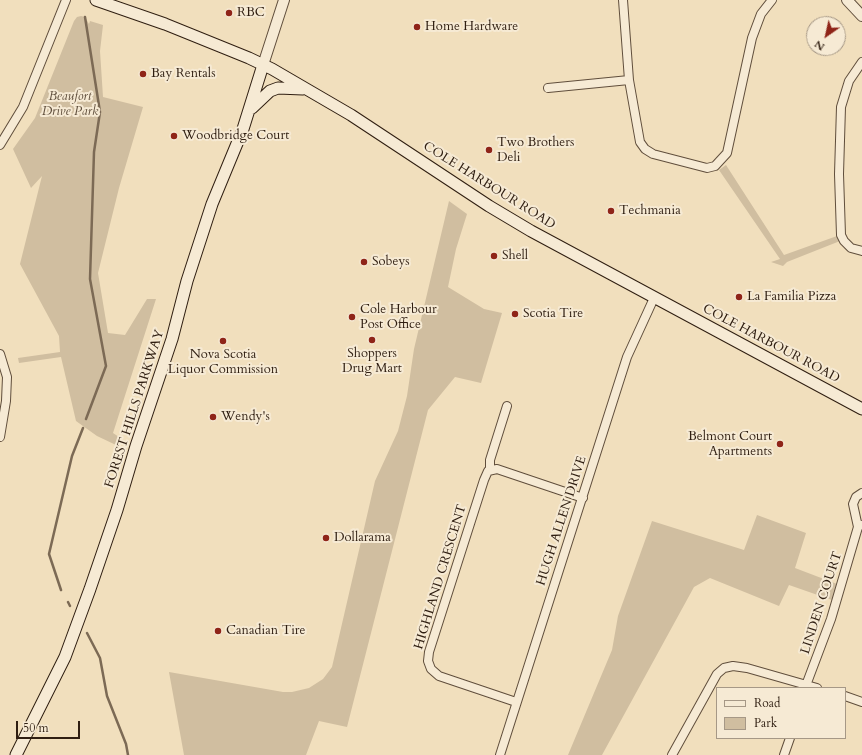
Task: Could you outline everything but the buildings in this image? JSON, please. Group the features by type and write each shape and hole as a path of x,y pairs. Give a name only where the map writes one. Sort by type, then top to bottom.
{"main road":[{"name":"COLE HARBOUR ROAD","path":"96,0 165,24 264,65 351,115 489,206 654,298 862,409"},
{"name":"FOREST HILLS PARKWAY","path":"16,755 64,657 90,589 172,339 187,281 212,204 249,111 264,65"},
{"path":"249,111 267,92 278,88 305,89"}],"street":[{"path":"0,145 23,107 66,0"},
{"path":"264,65 284,0"},
{"path":"623,0 629,80 637,136 643,148 653,154 702,168 715,166 724,158 728,150 752,38 761,14 772,0"},
{"path":"848,0 862,16"},
{"path":"862,62 849,81 842,98 840,116 839,166 841,235 848,246 854,250 862,251"},
{"path":"548,88 629,80"},
{"name":"HUGH ALLEN DRIVE","path":"500,755 627,356 654,298"},
{"path":"0,354 8,377 0,437"},
{"name":"HIGHLAND CRESCENT","path":"507,406 490,460 490,470 484,480 428,652 428,661 431,669 441,677 516,702"},
{"path":"490,470 497,469 582,498"},
{"name":"LINDEN COURT","path":"806,686 831,619 860,526 853,503 856,497 862,493"},
{"path":"672,755 717,674 724,668 733,666 747,668 806,686"},
{"path":"846,696 862,702"},
{"path":"784,755 790,739"}],"green space":[{"name":"Beaufort Drive Park","path":"77,17 85,17 89,24 90,21 103,25 100,51 103,97 143,107 119,188 98,273 108,333 125,335 147,299 156,299 113,433 119,437 116,445 97,436 76,421 61,357 19,363 18,358 60,352 59,336 20,264 42,176 31,188 13,149 35,118 74,21"},
{"path":"726,165 784,255 837,236 840,241 787,262 783,266 771,262 780,259 719,170"},
{"path":"449,201 467,214 456,249 448,287 484,309 502,313 481,383 455,377 428,410 347,727 319,721 306,755 184,755 169,672 283,692 292,692 309,688 323,679 332,667 375,481 398,431 407,396 414,349"},
{"path":"757,515 806,533 795,568 837,584 832,600 789,585 779,606 710,578 694,587 602,755 568,755 612,650 618,616 652,521 744,550"}],"waterway":[{"path":"85,17 100,112 94,152 90,279 106,366 86,419"},
{"path":"61,590 49,554 72,456 83,428"},
{"path":"68,602 70,606"},
{"path":"87,633 100,658 107,696 126,744 128,755"}],"place":[{"name":"RBC","path":"229,13"},
{"name":"Home Hardware","path":"417,27"},
{"name":"Bay Rentals","path":"143,74"},
{"name":"Woodbridge Court","path":"174,136"},
{"name":"Two Brothers Deli","path":"489,150"},
{"name":"Techmania","path":"611,211"},
{"name":"Shell","path":"494,256"},
{"name":"Sobeys","path":"364,262"},
{"name":"La Familia Pizza","path":"739,297"},
{"name":"Scotia Tire","path":"515,314"},
{"name":"Cole Harbour Post Office","path":"352,317"},
{"name":"Shoppers Drug Mart","path":"372,340"},
{"name":"Nova Scotia Liquor Commission","path":"223,341"},
{"name":"Wendy's","path":"213,417"},
{"name":"Belmont Court Apartments","path":"780,444"},
{"name":"Dollarama","path":"326,538"},
{"name":"Canadian Tire","path":"218,631"}]}
